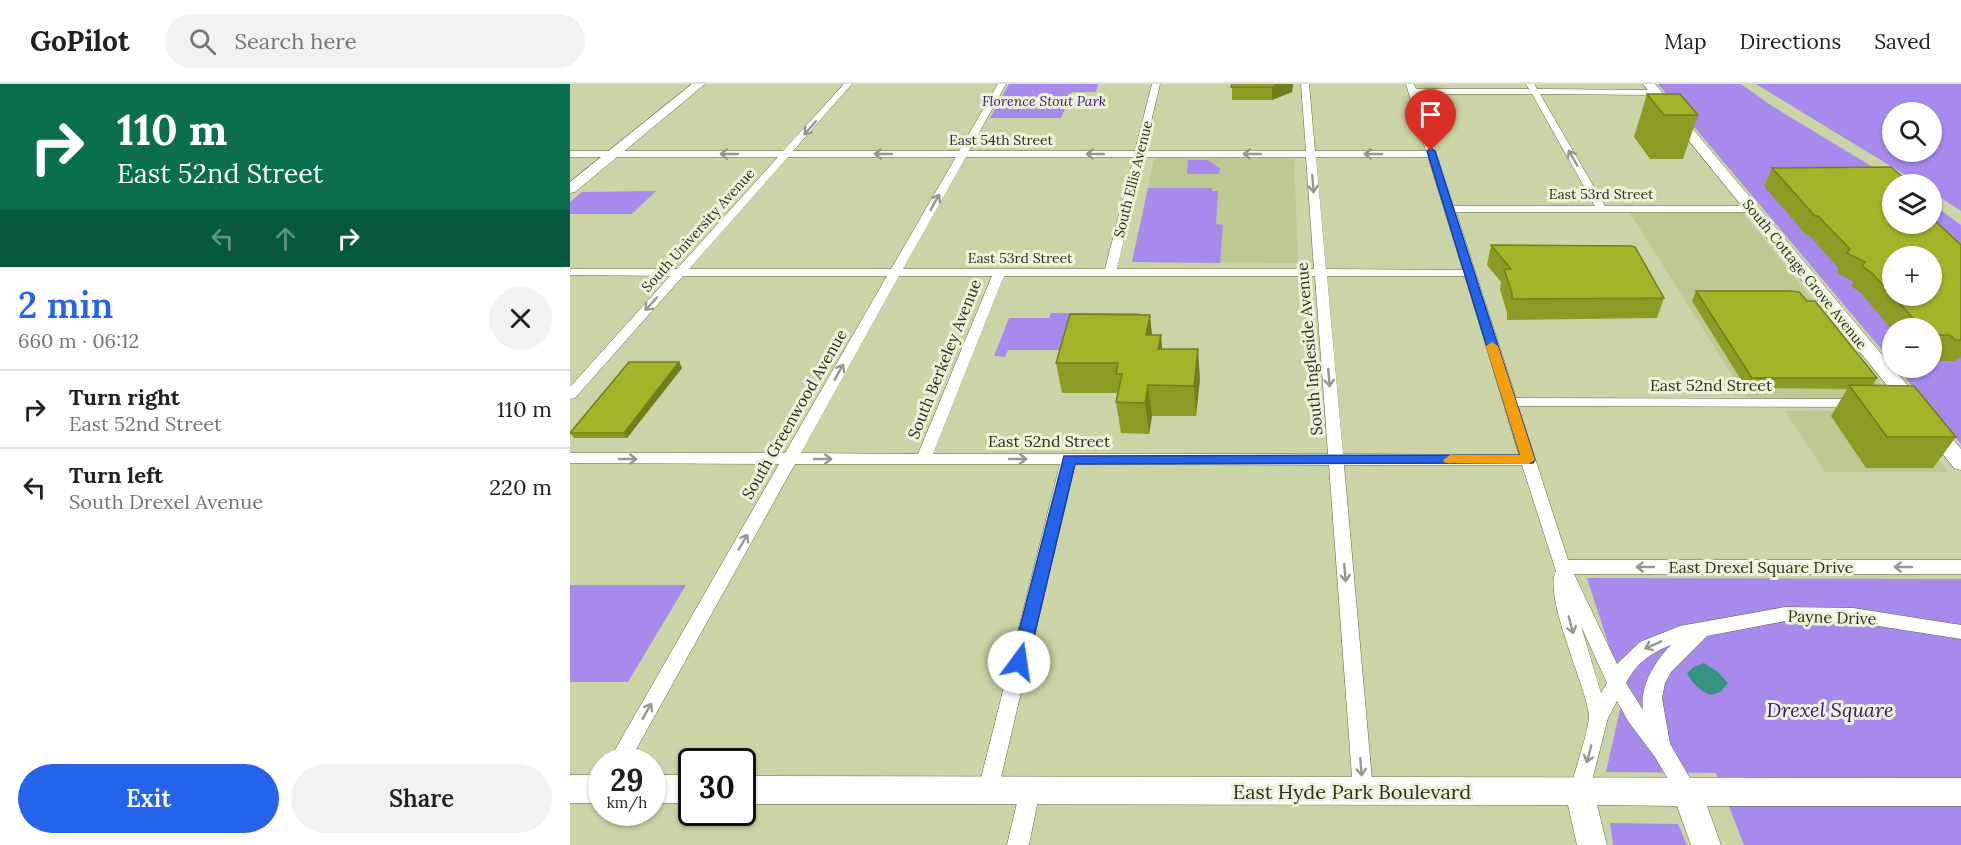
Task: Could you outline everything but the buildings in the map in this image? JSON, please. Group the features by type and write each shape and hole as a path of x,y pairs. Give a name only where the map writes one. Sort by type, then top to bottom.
{"main road":[{"path":"570,189 699,84"},
{"name":"South Cottage Grove Avenue","path":"1652,88 1961,463"},
{"path":"570,789 588,789"},
{"name":"East Hyde Park Boulevard","path":"756,789 1961,792"},
{"path":"1579,792 1592,845"},
{"path":"1687,792 1706,845"}],"street":[{"name":"South University Avenue","path":"570,395 848,84"},
{"name":"South Greenwood Avenue","path":"626,748 1002,84"},
{"name":"South Ellis Avenue","path":"1110,274 1156,84"},
{"name":"South Ingleside Avenue","path":"1305,84 1363,791"},
{"path":"1652,88 1411,88 1562,567 1616,682 1635,716 1662,750 1687,792"},
{"path":"1532,88 1602,209"},
{"name":"East 54th Street","path":"570,154 1432,154"},
{"name":"East 53rd Street","path":"1449,209 1752,209"},
{"name":"East 53rd Street","path":"570,272 1470,273"},
{"name":"South Berkeley Avenue","path":"923,459 999,273"},
{"name":"East 52nd Street","path":"1510,402 1870,403"},
{"path":"1894,403 1911,403"},
{"name":"East 52nd Street","path":"570,458 1528,460"},
{"path":"988,790 1069,459"},
{"path":"1562,567 1564,600 1599,717"},
{"name":"East Drexel Square Drive","path":"1562,567 1961,567"},
{"name":"Payne Drive","path":"1579,792 1599,717 1626,665 1646,647 1680,634 1704,631 1759,618 1816,613 1880,619 1961,632"},
{"name":"Payne Drive","path":"1662,750 1654,718 1652,692 1665,665 1686,642 1704,631"},
{"path":"1018,845 1030,790"}],"shaded area":[{"path":"1154,158 1294,159 1298,263 1132,262"},
{"path":"1630,213 1743,213 1891,398 1747,399"},
{"path":"1901,410 1948,472 1825,472 1785,411"}],"green space":[{"name":"Florence Stout Park","path":"1009,84 1098,84 1096,92 1072,92 1061,118 990,118"},
{"path":"1658,84 1741,84 1772,106 1884,174 1882,174 1882,234 1942,234 1942,211 1961,225 1961,444 1905,378 1942,378 1942,318 1882,318 1882,350"},
{"path":"1756,84 1961,84 1961,211 1942,199 1942,174 1904,174 1884,162 1942,162 1942,102 1882,102 1882,161"},
{"path":"1188,160 1208,160 1220,168 1219,174 1187,174"},
{"path":"1148,188 1212,188 1212,191 1218,191 1216,224 1223,225 1220,263 1132,262"},
{"path":"656,191 632,214 570,214 570,202 582,192"},
{"path":"1051,313 1140,313 1135,340 1063,350 1008,350 1005,357 994,356 1009,318 1049,318"},
{"name":"Drexel Square","path":"1587,578 1961,579 1961,845 1744,845 1716,773 1606,772 1624,692"},
{"path":"570,585 686,585 628,682 570,682"},
{"path":"1610,823 1678,824 1687,845 1613,845"}],"water":[{"path":"1704,663 1718,672 1728,683 1720,692 1707,694 1687,673"}],"slow traffic":[{"path":"1450,460 1528,460 1492,346"}],"route":[{"path":"1019,662 1069,459 1528,460 1431,151"}]}
